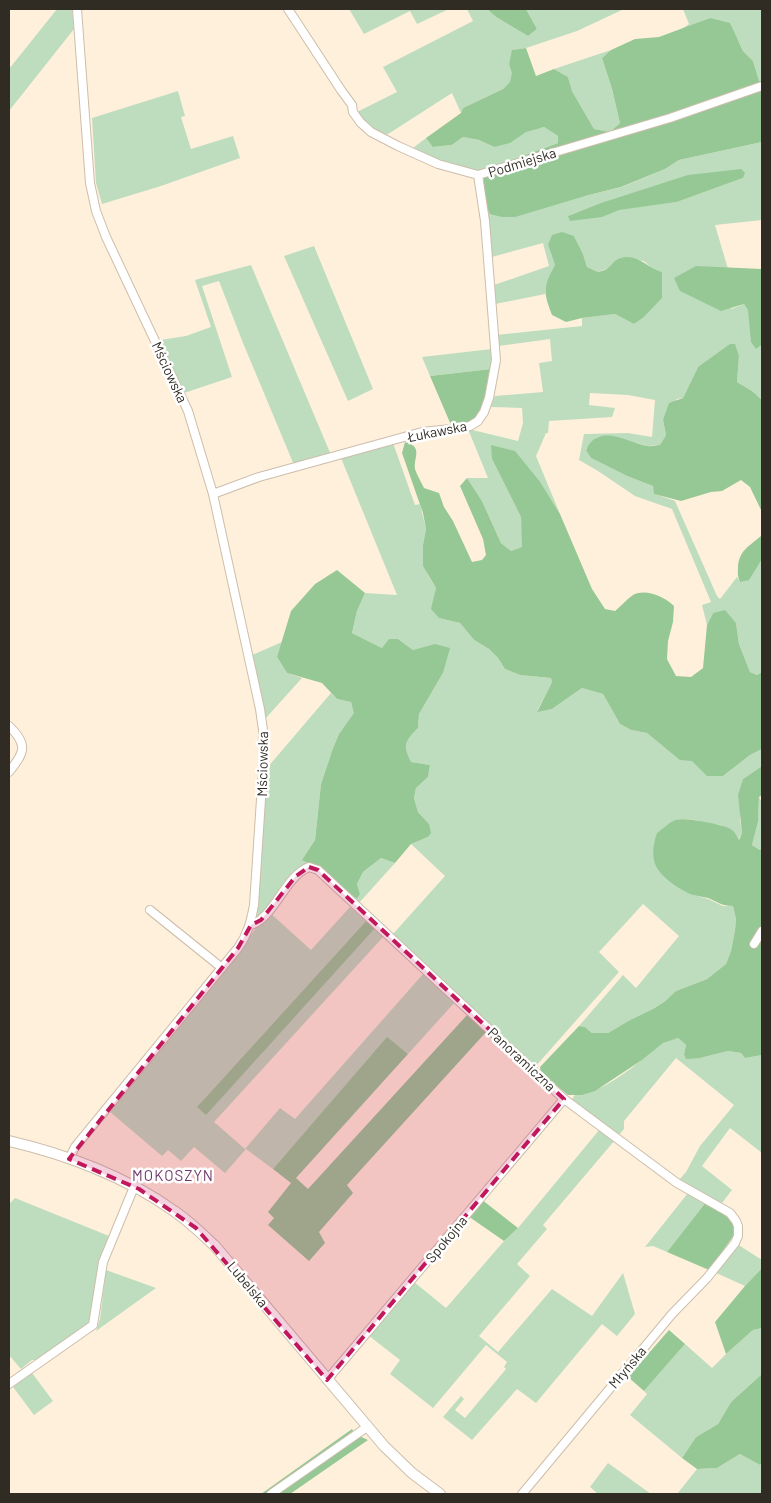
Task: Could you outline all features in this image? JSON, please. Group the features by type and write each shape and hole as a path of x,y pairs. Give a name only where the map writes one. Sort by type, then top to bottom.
{"main road":[{"name":"Lubelska","path":"9,1141 69,1159 134,1187 175,1211 215,1246 366,1427 412,1473 440,1494"}],"street":[{"name":"Mściowska","path":"69,1159 75,1147 244,940 251,925 254,904 264,754 260,709 213,494 188,411 106,237 94,204 89,174 77,9"},
{"name":"Podmiejska","path":"288,9 341,90 348,97 354,112 363,125 379,136 419,156 438,164 478,175 670,118 762,86"},
{"name":"Łukawska","path":"213,494 259,477 422,432 470,426 478,420 484,412 489,398 496,360 485,221 478,175"},
{"path":"9,726 14,731 23,749 21,757 9,772"},
{"name":"Panoramiczna","path":"251,925 261,920 296,876 304,869 309,867 318,870 564,1098 677,1183 730,1213 738,1226 738,1236 735,1243"},
{"path":"150,910 222,968"},
{"path":"754,944 762,931"},
{"name":"Spokojna","path":"327,1380 564,1098"},
{"path":"9,1384 95,1321 103,1262 134,1187"},
{"name":"Młyńska","path":"522,1494 672,1314 707,1278 735,1243"},
{"path":"271,1494 366,1427"}],"highlighted area":[{"path":"309,867 318,870 564,1099 327,1380 196,1228 139,1189 69,1159 238,948 251,925 261,920 296,876"}],"green space":[{"path":"57,9 72,9 74,29 9,111 9,69"},
{"path":"349,9 449,9 417,24 410,11 364,34"},
{"path":"467,9 487,9 496,17 528,36 537,29 526,9 629,9 622,10 577,31 526,48 513,50 509,64 513,73 511,82 503,89 463,108 461,113 452,93 385,136 367,124 357,112 397,92 383,67 473,21"},
{"path":"487,9 526,9 537,29 528,36 496,17"},
{"path":"683,9 762,9 762,81 759,82 753,61 743,51 739,42 710,18 682,29 689,24"},
{"path":"710,18 730,23 743,51 753,61 759,81 762,81 762,142 679,160 665,169 621,187 515,217 502,217 490,214 486,204 483,194 485,173 512,160 558,143 558,136 544,127 526,132 510,143 494,147 479,140 463,137 452,145 433,147 426,138 461,113 463,108 503,89 510,82 512,73 509,64 512,50 526,48 536,76 554,69 568,77 572,91 594,129 610,132 620,123 602,58 611,50 635,39 659,37"},
{"path":"611,50 602,58 620,123 610,132 594,129 572,91 568,77 554,69"},
{"path":"178,91 185,116 181,117 191,149 233,136 240,158 161,186 102,204 96,183 92,118"},
{"path":"544,127 558,136 558,143 512,160 497,168 478,172 423,156 413,148 426,138 434,147 452,145 463,137 479,140 494,147 525,131"},
{"path":"762,142 762,220 715,225 728,269 731,309 744,304 748,309 756,349 762,345 762,400 737,382 739,356 698,367 683,398 677,399 663,420 666,435 660,445 648,446 611,436 597,437 586,449 591,458 627,476 653,486 655,494 675,501 720,599 737,577 740,582 762,559 762,672 757,675 750,672 739,644 736,623 713,613 707,625 702,605 711,602 672,509 635,496 579,460 584,434 628,433 652,437 655,400 628,395 590,393 589,405 615,408 612,417 549,421 548,433 546,433 536,456 560,514 541,483 492,459 521,517 523,547 511,551 501,543 482,501 467,478 488,478 468,429 518,441 523,423 522,408 491,407 495,396 543,392 539,363 552,361 550,339 498,346 497,335 582,326 582,318 615,314 634,324 643,318 662,297 662,272 654,270 644,261 617,259 608,268 598,272 587,267 574,236 548,245 555,265 546,286 545,294 495,304 494,285 549,266 543,243 492,257 486,206 585,196 622,187 665,169 679,160","holes":["743,178 677,202 568,216 598,204"]},
{"path":"741,169 745,173 743,178 677,202 619,210 602,217 570,221 568,216 598,204 688,175"},
{"path":"562,232 574,236 587,267 598,272 607,269 617,260 630,257 662,272 662,298 643,318 634,324 615,314 566,322 552,315 547,301 546,284 555,265 548,245 552,235"},
{"path":"314,246 373,389 348,401 284,256"},
{"path":"251,265 331,455 294,465 219,281 202,286 232,377 184,393 160,340 186,336 211,327 195,280"},
{"path":"696,266 762,269 762,345 756,349 751,342 748,310 744,304 721,311 680,291 674,278"},
{"path":"730,344 735,344 739,356 737,382 762,400 762,512 750,487 741,480 722,491 711,492 681,501 654,494 653,486 627,476 591,458 586,450 598,437 614,436 649,446 660,445 666,435 663,420 669,403 683,398 698,367"},
{"path":"492,349 491,369 430,376 422,357"},
{"path":"491,369 486,398 476,418 466,424 451,425 430,376"},
{"path":"405,442 411,444 416,450 415,469 424,488 439,493 444,507 453,521 472,562 482,560 486,555 483,539 460,486 467,478 482,501 501,543 511,551 522,547 521,517 492,459 491,445 515,451 541,483 560,514 592,589 605,609 615,611 628,598 644,592 655,594 674,606 667,659 676,676 691,677 703,668 707,625 713,613 725,610 736,623 739,644 750,672 757,675 762,672 762,749 750,755 723,776 707,776 692,761 680,760 647,733 631,730 620,724 603,694 582,688 552,709 537,712 552,682 551,678 520,675 505,669 498,658 489,649 474,640 460,623 439,618 431,609 436,588 423,566 423,545 426,529 423,513 402,453"},
{"path":"393,443 415,505 420,504 426,529 423,545 428,575 436,588 434,599 439,618 460,623 474,640 489,649 498,658 505,669 520,675 551,678 552,682 537,711 552,709 582,688 603,694 620,724 631,730 647,733 662,745 723,776 750,755 762,749 762,766 743,779 740,819 742,833 738,840 721,825 678,819 694,895 723,906 733,906 736,919 735,930 731,951 726,964 707,979 676,991 653,1009 608,1033 592,1033 585,1027 579,1026 623,975 636,988 679,936 643,904 599,952 619,972 535,1067 393,934 445,876 411,844 428,837 429,824 418,812 414,798 416,788 428,777 430,765 411,762 405,747 407,740 418,728 419,714 443,673 423,648 413,650 398,639 382,648 352,633 357,611 365,593 397,595 341,458"},
{"path":"762,535 762,559 749,580 740,582 738,576 739,560 746,548"},
{"path":"337,570 365,593 357,611 352,633 382,648 389,639 398,639 413,650 435,644 450,648 443,673 419,714 418,728 410,736 406,744 406,751 411,762 430,765 428,777 416,788 414,798 418,812 429,824 431,833 428,837 411,844 395,863 381,858 363,872 357,884 360,894 357,899 312,865 302,860 315,840 321,784 339,734 354,713 351,702 337,699 322,683 287,673 277,657 291,611 315,584"},
{"path":"282,642 277,657 287,673 302,678 265,719 252,655"},
{"path":"331,693 337,699 351,702 355,713 339,734 321,784 315,840 303,859 307,862 264,913 261,916 257,916 267,768"},
{"path":"762,766 762,795 759,797 758,822 752,845 760,850 762,848 762,1055 745,1058 741,1053 728,1051 700,1058 686,1059 684,1054 686,1045 678,1038 663,1043 642,1060 595,1091 582,1095 568,1095 541,1073 540,1067 579,1026 585,1027 592,1033 608,1033 653,1009 676,991 707,979 726,964 731,951 735,930 736,919 733,906 722,905 708,898 693,895 669,881 656,866 653,853 654,843 657,833 671,822 680,819 705,822 728,828 734,832 739,840 742,833 738,795 743,779"},
{"path":"759,797 762,803 762,848 760,850 752,845 758,822"},
{"path":"381,858 395,863 359,903 357,899 360,894 357,884 363,872"},
{"path":"350,907 366,921 197,1107 375,928 384,936 214,1122 245,1149 280,1108 295,1119 424,973 455,1002 408,1054 387,1038 273,1169 246,1149 225,1173 194,1147 181,1161 168,1150 162,1156 109,1111 269,912 311,950"},
{"path":"366,921 375,928 206,1115 197,1107"},
{"path":"468,1014 487,1031 347,1185 353,1193 319,1232 325,1243 309,1261 268,1225 274,1218 268,1212 291,1183 273,1169 387,1037 408,1054 296,1178 308,1189"},
{"path":"678,1038 686,1045 684,1054 700,1058 728,1051 741,1053 745,1058 762,1055 762,1153 730,1128 702,1166 732,1190 722,1203 704,1196 679,1180 686,1172 700,1146 734,1105 676,1058 624,1121 624,1129 618,1136 572,1099 575,1095 593,1091 611,1082 660,1045"},
{"path":"600,1129 615,1140 543,1225 547,1229 517,1264 530,1276 479,1336 498,1352 552,1289 592,1316 623,1273 635,1314 617,1336 602,1324 536,1403 517,1389 472,1440 443,1417 461,1396 464,1399 455,1410 465,1418 506,1369 504,1367 507,1362 486,1345 433,1408 390,1374 400,1360 368,1335 414,1282 446,1308 504,1241 518,1228"},
{"path":"688,1193 706,1202 667,1252 653,1246 645,1247"},
{"path":"15,1198 109,1236 98,1265 91,1321 21,1369 9,1355 9,1204"},
{"path":"481,1199 518,1228 504,1241 468,1216"},
{"path":"706,1202 734,1224 734,1235 709,1270 667,1252"},
{"path":"737,1244 762,1260 762,1268 745,1286 714,1272"},
{"path":"762,1268 762,1328 753,1330 726,1354 715,1322"},
{"path":"106,1270 156,1288 96,1331 100,1319"},
{"path":"762,1328 762,1374 731,1402 718,1424 696,1437 682,1458 630,1415 647,1394 644,1391 685,1344 712,1368 753,1330"},
{"path":"669,1330 685,1344 644,1391 628,1377"},
{"path":"32,1373 53,1401 34,1415 13,1387"},
{"path":"762,1374 762,1463 760,1465 740,1454 717,1468 697,1469 682,1458 696,1437 718,1424 731,1402"},
{"path":"352,1429 355,1434 368,1440 290,1494 261,1494"},
{"path":"740,1454 762,1466 762,1494 677,1494 697,1469 717,1468"},
{"path":"608,1463 651,1494 598,1494 590,1487"}],"district":[{"name":"MOKOSZYN","path":"173,1175"}]}
